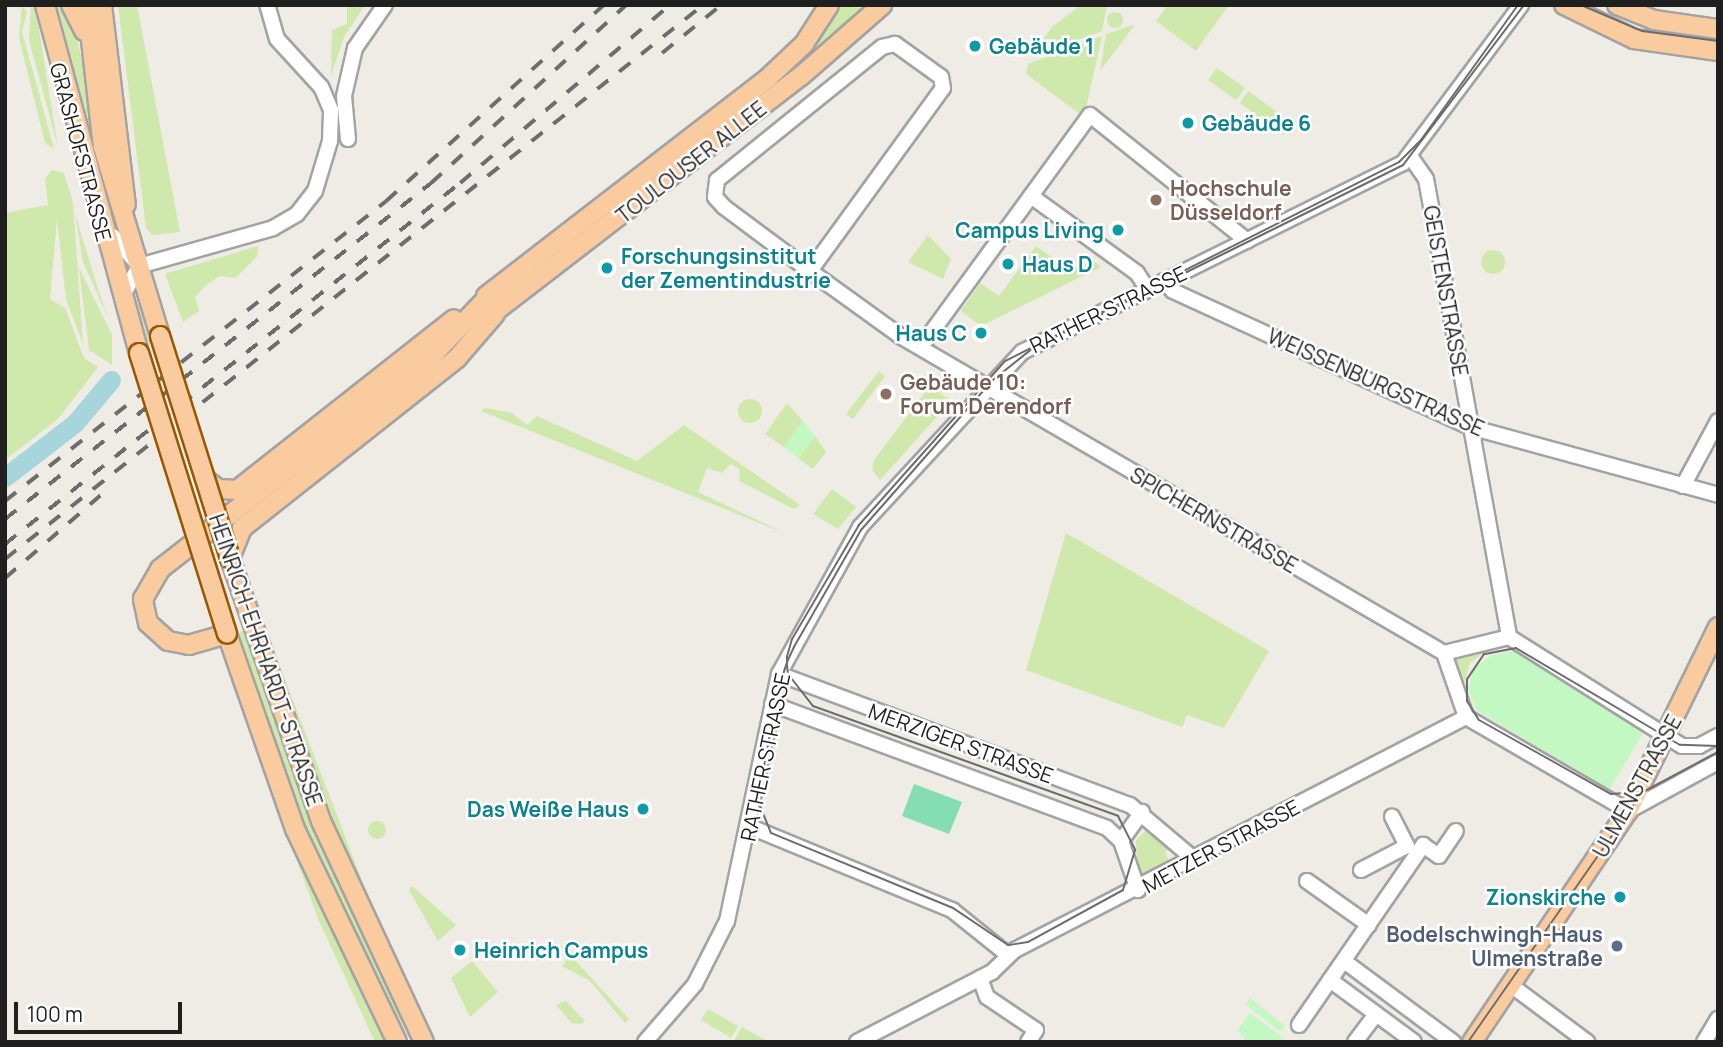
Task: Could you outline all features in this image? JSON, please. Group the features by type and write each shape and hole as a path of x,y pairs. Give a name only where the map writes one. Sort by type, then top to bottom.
{"main road":[{"name":"GRASHOFSTRASSE","path":"45,5 122,299"},
{"path":"71,5 90,43"},
{"name":"GRASHOFSTRASSE","path":"87,5 103,147 127,219 139,266"},
{"path":"102,5 127,219"},
{"name":"TOULOUSER ALLEE","path":"494,291 769,77 804,44 829,5"},
{"name":"TOULOUSER ALLEE","path":"495,314 882,5"},
{"path":"1564,5 1634,38 1718,51"},
{"path":"1617,5 1654,20 1718,29"},
{"name":"HEINRICH-EHRHARDT-STRASSE","path":"139,266 251,623 326,833 424,1042"},
{"path":"429,359 494,291"},
{"path":"206,480 231,492 494,291"},
{"name":"HEINRICH-EHRHARDT-STRASSE","path":"122,299 229,637 295,829 397,1042"},
{"path":"229,637 175,644 152,629 143,607 151,577 429,359 495,314"},
{"path":"230,558 242,528 457,358 495,314"},
{"name":"ULMENSTRASSE","path":"1472,1042 1628,811 1668,735 1718,627"}],"street":[{"path":"122,299 139,266 273,228 297,214 315,191 330,141 331,110 321,87 277,39 267,5"},
{"path":"348,139 344,96 355,48 385,5"},
{"name":"RATHER STRASSE","path":"645,1042 677,1010 710,961 740,882 748,826 779,674 851,538 984,387 1022,352 1247,241 1410,156 1521,5"},
{"name":"SPICHERNSTRASSE","path":"810,271 942,92 941,77 888,44 717,180 713,189 724,207 810,271 900,336 923,344 984,387 1444,653"},
{"path":"923,344 1090,115 1247,241"},
{"name":"GEISTENSTRASSE","path":"1410,156 1426,179 1509,637"},
{"path":"1031,196 1137,273 1148,290"},
{"path":"98,214 124,255 139,266"},
{"name":"WEISSENBURGSTRASSE","path":"1164,281 1173,291 1470,427 1718,495"},
{"path":"1683,486 1718,421"},
{"path":"1718,736 1690,748 1509,637 1444,653 1466,718 1628,811 1718,762"},
{"name":"MERZIGER STRASSE","path":"779,674 1142,813 1195,860"},
{"name":"MERZIGER STRASSE","path":"772,704 1107,828 1121,841"},
{"name":"METZER STRASSE","path":"858,1042 980,978 1008,955 1466,718"},
{"path":"1138,890 1121,841 1142,813"},
{"path":"1392,817 1410,852"},
{"path":"748,826 952,910 1008,955"},
{"path":"1361,870 1423,845 1439,856 1456,831"},
{"path":"1299,1025 1369,925 1410,852"},
{"path":"1307,881 1369,925"},
{"path":"1344,961 1453,1042"},
{"path":"980,978 987,997 1036,1030 1028,1042"},
{"path":"1331,980 1414,1042"},
{"path":"1512,986 1587,1042"},
{"path":"1355,1042 1376,1014"},
{"path":"1704,1042 1718,1019"}],"green space":[{"path":"22,5 27,12 22,32 54,149 45,143 19,38"},
{"path":"31,5 35,5 58,147 29,40"},
{"path":"55,5 66,5 75,25 105,185 75,98"},
{"path":"118,5 137,5 180,232 152,235 146,228"},
{"path":"347,5 365,5 344,37 331,76 332,30 347,24"},
{"path":"836,5 861,8 799,69 468,329 484,306 786,70"},
{"path":"1081,5 1107,6 1102,31 1031,57 1052,27"},
{"path":"1168,5 1229,5 1196,51 1156,21"},
{"path":"1115,12 1121,14 1121,26 1115,28 1109,26 1107,20 1109,14"},
{"path":"1134,26 1100,71 1106,34"},
{"path":"1102,36 1084,117 1026,74 1028,64"},
{"path":"1217,68 1245,88 1236,100 1208,80"},
{"path":"1248,91 1292,123 1283,135 1240,103"},
{"path":"52,170 64,173 73,203 83,344 66,299 57,219 50,299 65,308 84,358 98,367 58,419 5,460 5,213 48,205 45,179"},
{"path":"75,214 99,292 109,320 83,262"},
{"path":"928,235 951,259 943,279 908,262"},
{"path":"258,246 257,257 235,278 220,276 206,285 195,297 199,311 183,322 165,274"},
{"path":"1036,246 1061,264 1054,274 1087,264 1087,255 1101,267 981,326 961,311 980,283 999,296"},
{"path":"1493,250 1504,257 1505,262 1498,273 1493,274 1482,267 1481,262 1488,251"},
{"path":"79,268 112,335 112,365 89,350"},
{"path":"140,304 152,342 147,346 134,306"},
{"path":"879,371 885,376 853,419 846,414"},
{"path":"930,386 951,401 880,480 872,470 874,460"},
{"path":"750,399 758,403 762,411 758,419 750,423 742,419 738,411 742,403"},
{"path":"787,403 803,421 784,447 765,434"},
{"path":"485,408 512,413 527,425 537,416 637,461 684,425 800,505 794,509 739,481 740,470 731,464 722,473 707,468 698,492 787,534 481,411"},
{"path":"803,421 815,436 798,458 784,447"},
{"path":"815,436 826,452 813,469 798,458"},
{"path":"832,489 856,507 838,529 813,514"},
{"path":"1066,533 1269,651 1224,728 1187,715 1182,727 1026,670"},
{"path":"243,630 329,862 414,1042 386,1000 321,866 267,723 238,634"},
{"path":"265,635 276,656 381,930 322,798"},
{"path":"1492,646 1470,663 1462,690 1455,660"},
{"path":"1514,651 1645,730 1609,790 1476,710 1469,690 1473,669 1492,655"},
{"path":"225,665 314,895 384,1042 375,1042 319,921"},
{"path":"914,784 962,802 949,834 902,816"},
{"path":"377,821 383,824 386,830 383,836 377,839 371,836 368,830 371,824"},
{"path":"1150,827 1171,846 1165,852 1169,860 1138,878 1136,840"},
{"path":"412,886 456,925 438,941 409,890"},
{"path":"560,944 629,1019 625,1023 590,981 562,966 567,960"},
{"path":"472,961 498,992 470,1017 451,978"},
{"path":"1250,998 1285,1026 1281,1032 1245,1004"},
{"path":"566,1001 585,1021 581,1024 572,1023 556,1005"},
{"path":"708,1009 738,1026 731,1038 701,1020"},
{"path":"1250,1013 1284,1039 1282,1042 1247,1042 1238,1030"},
{"path":"742,1027 769,1042 734,1041"}],"waterway":[{"path":"5,477 75,423 111,380"}],"tram line":[{"path":"1518,5 1421,140 1399,162 1005,361 859,525 792,639 787,657 787,665 788,674 813,706 1118,816 1135,850 1123,890 1028,942 1008,945 953,908 771,833 758,800 778,690 787,662 794,647 861,530 993,380 1033,348 1403,165 1524,5"},
{"path":"1581,5 1642,31 1718,41"},
{"path":"1718,746 1680,745 1516,648 1484,654 1467,679 1467,701 1479,720 1611,794 1643,792 1718,752"},
{"path":"1468,1042 1643,791"}],"railway":[{"path":"5,501 386,201 604,5"},
{"path":"5,519 431,183 626,5"},
{"path":"5,544 460,183 670,5"},
{"path":"5,559 703,5"},
{"path":"662,53 721,5"},
{"path":"5,578 109,488"}],"place":[{"name":"Gebäude 1","path":"975,46"},
{"name":"Gebäude 6","path":"1188,123"},
{"name":"Hochschule Düsseldorf","path":"1156,200"},
{"name":"Campus Living","path":"1118,230"},
{"name":"Haus D","path":"1008,264"},
{"name":"Forschungsinstitut der Zementindustrie","path":"607,268"},
{"name":"Haus C","path":"981,333"},
{"name":"Gebäude 10: Forum Derendorf","path":"886,394"},
{"name":"Das Weiße Haus","path":"643,809"},
{"name":"Zionskirche","path":"1620,897"},
{"name":"Bodelschwingh-Haus Ulmenstraße","path":"1617,946"},
{"name":"Heinrich Campus","path":"460,950"}]}
